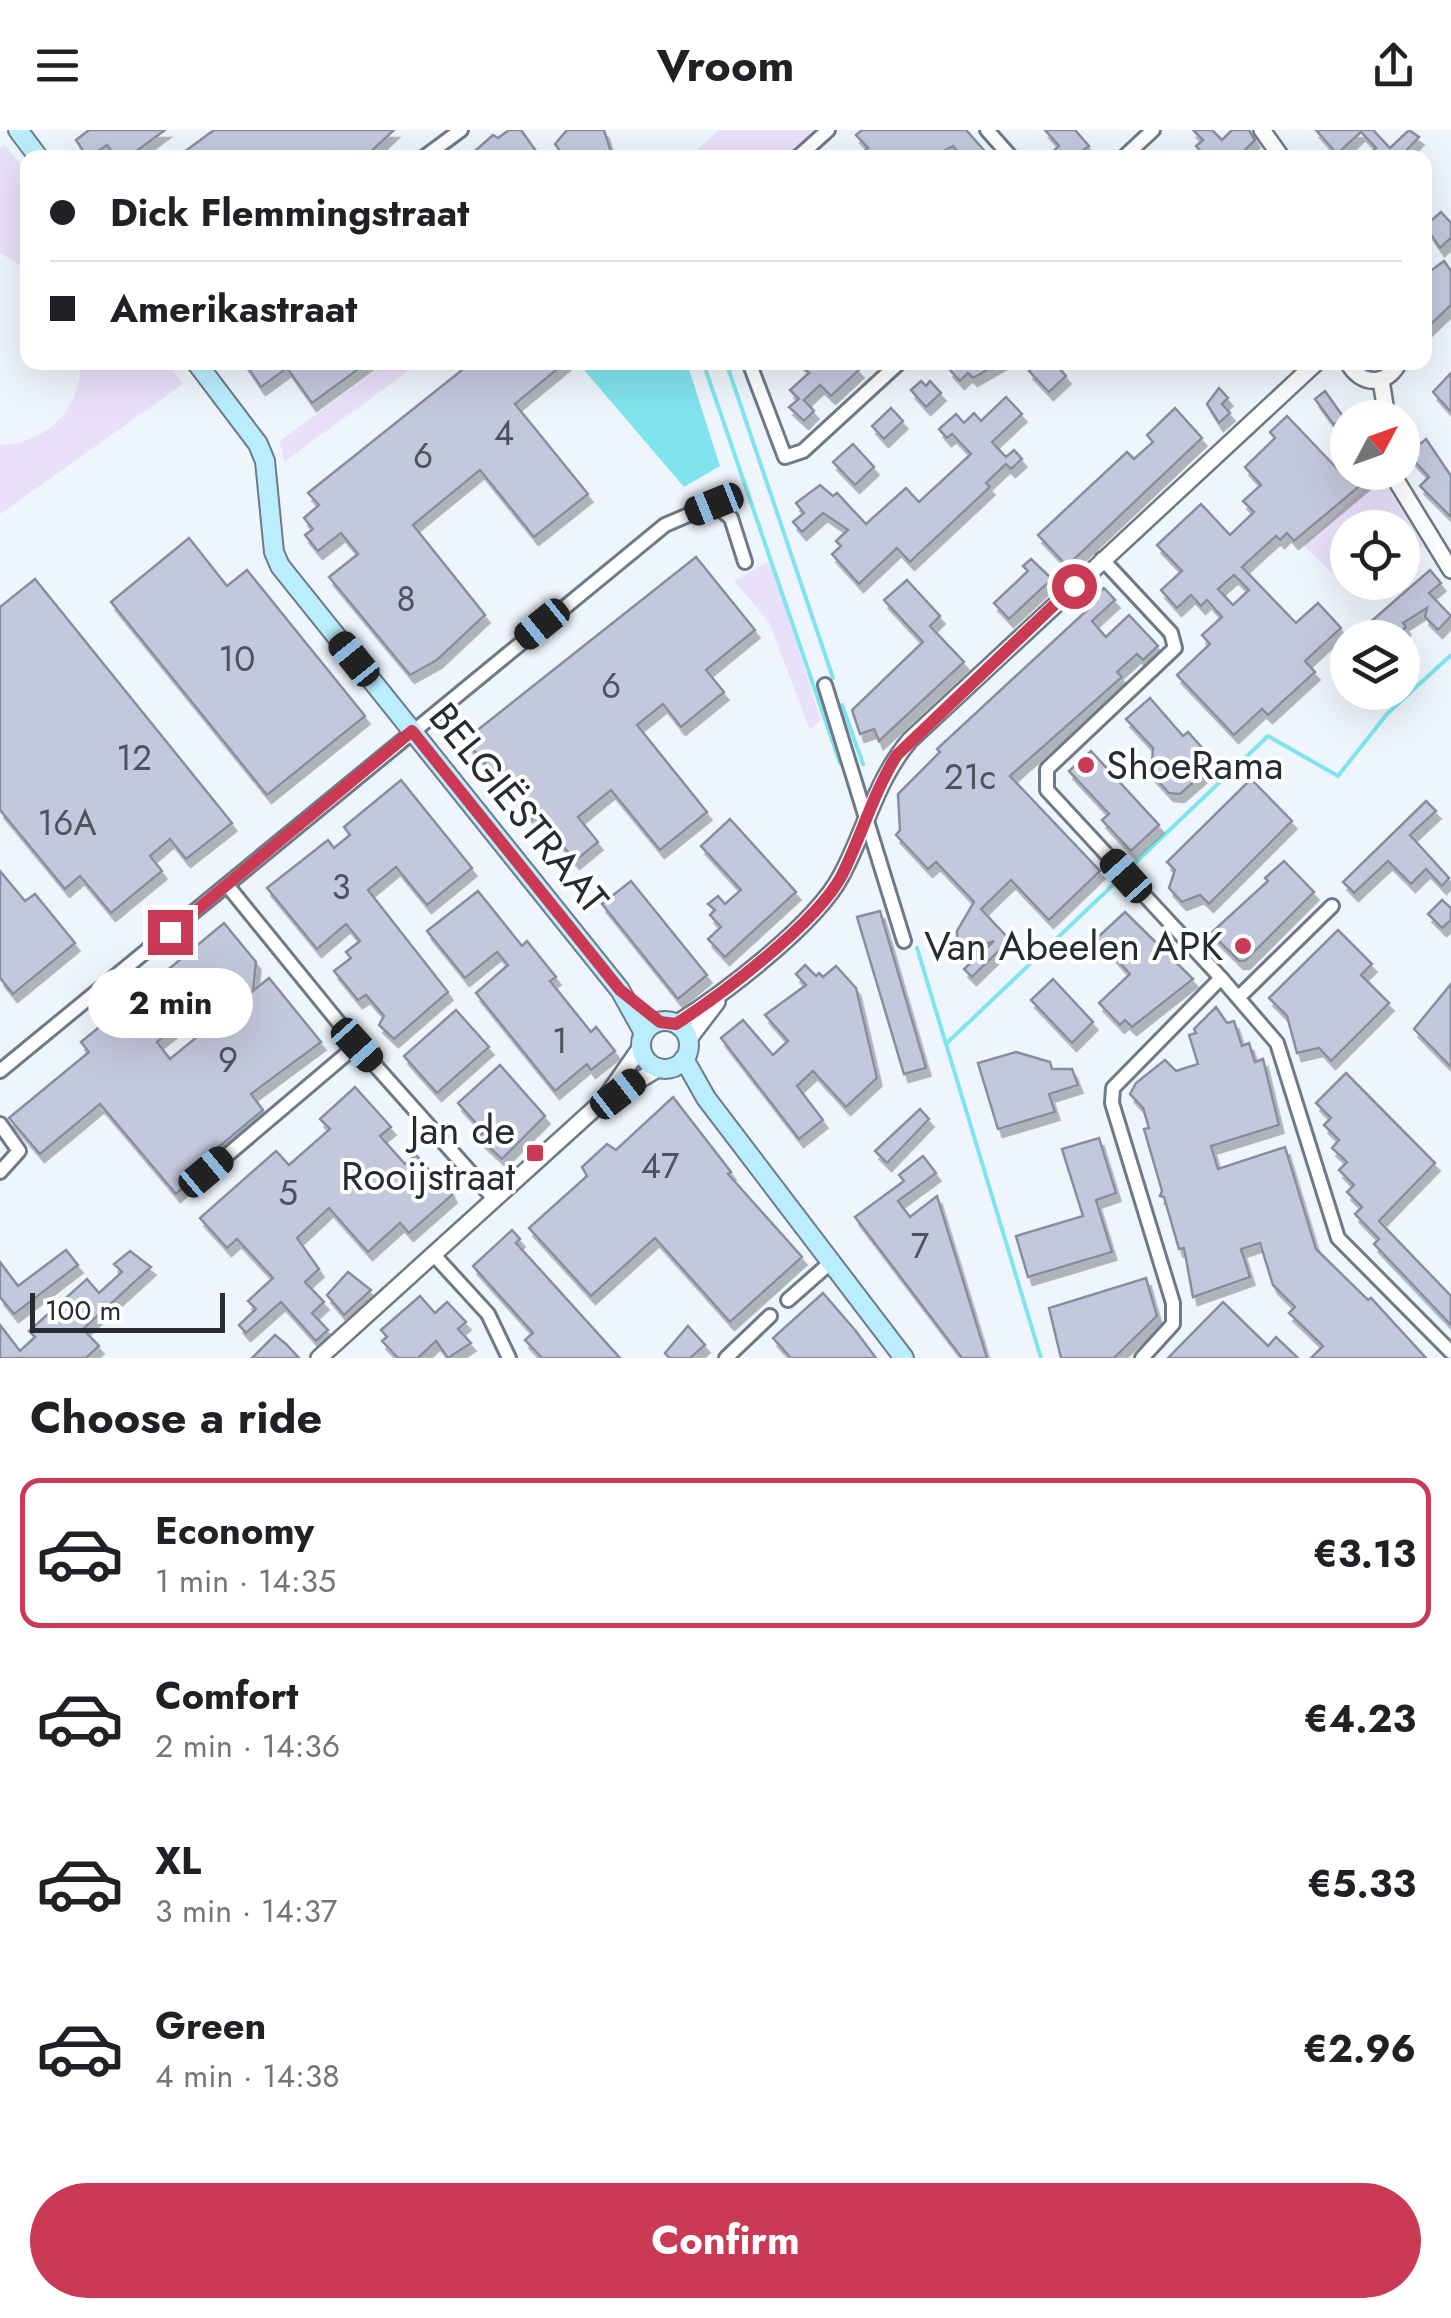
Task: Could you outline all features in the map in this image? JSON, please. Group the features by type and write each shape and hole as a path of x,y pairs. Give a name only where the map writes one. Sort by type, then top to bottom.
{"main road":[{"path":"18,130 34,150"},
{"name":"BELGIËSTRAAT","path":"202,370 258,444 265,461 274,552 280,566 655,1031"},
{"path":"672,1065 688,1040 655,1031 647,1061 672,1065 706,1098 904,1358"}],"street":[{"path":"434,150 461,130"},
{"path":"807,150 828,130"},
{"path":"987,130 1005,150"},
{"path":"1132,150 1153,130"},
{"path":"752,370 785,458 804,451 891,370"},
{"path":"688,1040 728,988 830,892 878,786 910,740 1307,370"},
{"path":"1354,370 1359,377 1381,380"},
{"path":"1381,380 1391,370"},
{"path":"1381,380 1384,400"},
{"path":"1402,490 1451,570"},
{"path":"0,1071 665,525 714,504 731,518 745,562"},
{"path":"1102,559 1171,633 1175,648 1047,769 1047,790 1240,996 1277,1043 1338,1238 1451,1352"},
{"path":"825,685 904,941"},
{"path":"226,885 357,1045 496,1200"},
{"path":"1240,996 1332,906"},
{"path":"1142,1358 1172,1324 1173,1303 1112,1103 1113,1088 1221,978"},
{"path":"319,1358 604,1100 655,1031 728,988"},
{"path":"206,1172 357,1045"},
{"path":"604,1100 672,1065"},
{"path":"0,1124 19,1151 0,1172"},
{"path":"434,1255 488,1314 510,1358"},
{"path":"788,1300 830,1262"},
{"path":"726,1358 770,1316"}],"shaded area":[{"path":"719,130 815,130 793,150 697,150"},
{"path":"5,145 20,165 20,265 0,253 0,148"},
{"path":"80,370 172,370 183,384 0,514 0,445 17,443 46,431 68,409"},
{"path":"376,370 409,370 284,462 280,441"},
{"path":"1364,490 1389,490 1402,510 1342,510"},
{"path":"1330,520 1330,571 1303,545"},
{"path":"770,561 821,720 810,730 769,622 734,581"}],"water":[{"path":"584,370 689,370 720,466 684,487"}],"building":[{"path":"89,130 165,130 138,150 110,150 107,145 100,150 83,150 76,140"},
{"path":"214,130 394,130 373,150 187,150"},
{"path":"509,130 521,130 535,150 476,150 493,135 498,138"},
{"path":"567,130 604,130 610,150 559,150 555,144"},
{"path":"862,130 966,130 984,150 956,150 953,146 946,150 866,150 856,135"},
{"path":"1045,130 1075,130 1089,146 1083,150 1055,150 1059,146"},
{"path":"1193,130 1212,130 1222,140 1232,130 1249,130 1255,140 1245,150 1200,150 1196,146 1203,140"},
{"path":"1316,130 1373,130 1390,148 1409,130 1419,137 1407,150 1374,150 1361,132 1341,150 1334,150"},
{"path":"1441,212 1451,223 1451,238 1440,248 1432,236 1432,220"},
{"path":"1444,261 1451,271 1451,305 1432,323 1432,270"},
{"path":"249,370 284,370 261,387"},
{"path":"288,370 357,370 312,403"},
{"path":"462,370 556,370 515,404 588,494 534,537 480,470 413,525 485,615 437,660 410,675 329,577 358,554 341,533 318,551 305,535 313,529 304,518 319,505 308,493"},
{"path":"807,370 859,370 831,396 820,385 804,400 814,411 804,421 789,407 799,399 790,390 809,373"},
{"path":"950,370 987,370 973,378 968,373 960,381"},
{"path":"1061,370 1066,376 1049,392 1029,371"},
{"path":"1451,373 1451,412 1433,392"},
{"path":"921,381 926,386 930,381 941,393 926,407 911,390"},
{"path":"1219,388 1228,398 1222,404 1230,413 1219,423 1207,404"},
{"path":"1325,391 1331,400 1330,420 1315,399"},
{"path":"1006,397 1022,414 992,442 1006,457 1014,450 1022,459 1011,469 1006,464 986,483 990,487 910,562 897,548 859,584 832,554 841,546 836,541 848,530 823,513 802,532 793,522 804,513 796,503 820,485 833,496 837,493 866,524 906,488 919,502 971,454 952,434 947,438 939,429 956,414 964,423 974,413 981,421"},
{"path":"891,408 903,421 884,439 872,426"},
{"path":"1175,408 1202,438 1067,566 1038,535 1127,452 1134,459 1153,442 1147,435"},
{"path":"1287,416 1330,461 1330,490 1355,490 1294,541 1287,533 1280,540 1276,536 1242,567 1296,623 1318,603 1334,620 1330,620 1330,638 1305,661 1315,672 1268,715 1262,709 1234,735 1177,675 1210,644 1202,635 1222,617 1207,600 1201,606 1191,595 1177,608 1161,590 1182,571 1157,545 1201,504 1230,535 1254,512 1243,501 1261,485 1245,467 1275,438 1270,432","holes":["1234,575 1249,590 1233,605 1218,589"]},
{"path":"1426,439 1451,476 1451,517 1420,486 1429,477 1420,467 1420,444"},
{"path":"853,444 874,467 855,485 833,462"},
{"path":"189,538 227,586 247,570 365,716 267,795 111,602"},
{"path":"696,557 755,630 706,670 724,692 681,727 663,704 637,725 707,812 660,850 611,790 578,817 598,842 575,861 537,814 532,819 465,740"},
{"path":"1031,559 1052,579 1009,619 994,603 1028,571 1023,566"},
{"path":"1430,570 1441,583 1429,593 1451,616 1438,630 1425,617 1427,608 1408,620 1373,620 1396,600 1420,600 1420,579"},
{"path":"35,579 232,823 186,859 170,839 150,856 162,871 111,913 80,876 65,889 0,810 0,607"},
{"path":"907,580 940,616 930,626 964,662 879,741 874,729 860,734 852,710 923,642 884,600"},
{"path":"1104,588 1115,600 1092,621 1106,637 1129,615 1158,646 1143,660 1137,654 1117,672 1122,677 1010,776 1100,871 1049,920 1011,880 981,909 1010,940 972,977 964,969 994,941 958,954 957,931 974,902 936,862 928,869 896,835 900,830 898,794 940,752 937,749 1097,601 1094,597"},
{"path":"1150,698 1183,736 1188,732 1206,752 1201,756 1205,772 1180,794 1169,793 1146,768 1152,763 1153,748 1126,719"},
{"path":"1091,751 1159,825 1131,851 1102,820 1109,814 1069,771"},
{"path":"1251,779 1292,821 1209,904 1200,895 1182,902 1169,888 1175,870 1167,862"},
{"path":"401,780 472,868 427,905 396,867 368,890 448,992 394,1039 379,1025 384,1016 366,995 358,1000 334,971 351,958 346,952 360,941 346,924 317,949 267,888 328,840 334,848 350,835 344,827"},
{"path":"1426,801 1436,811 1410,835 1449,878 1442,886 1426,869 1411,884 1388,861 1354,893 1343,882"},
{"path":"730,819 796,892 725,957 708,939 721,927 710,915 715,910 708,904 718,896 725,904 741,890 701,846"},
{"path":"1284,861 1314,892 1245,961 1239,961 1211,933 1268,881 1265,878"},
{"path":"0,871 25,901 35,894 75,943 13,994 0,978"},
{"path":"631,881 707,975 678,999 602,904"},
{"path":"478,891 522,946 527,941 556,977 550,981 591,1032 596,1027 615,1051 591,1070 587,1064 555,1091 476,993 508,965 497,952 465,978 427,931"},
{"path":"1442,900 1451,908 1451,920 1442,928 1428,914"},
{"path":"880,911 926,1068 904,1074 857,917"},
{"path":"1125,912 1193,979 1132,1027 1125,1020 1120,1025 1099,1003 1130,974 1097,938"},
{"path":"224,923 256,962 253,991 269,978 321,1042 251,1094 263,1110 190,1171 195,1177 176,1194 100,1104 40,1154 9,1118 89,1052 81,1042 147,988 178,1025 157,1042 170,1059 209,1027 164,973"},
{"path":"1338,930 1372,964 1361,975 1389,1003 1331,1061 1319,1048 1297,1053 1287,1016 1269,998"},
{"path":"805,965 816,976 819,973 823,977 836,966 856,988 877,1078 846,1107 813,1071 797,1086 823,1120 799,1139 721,1038 743,1020 773,1055 788,1041 765,1015 806,985 796,974"},
{"path":"1053,979 1093,1022 1072,1043 1031,1000"},
{"path":"1451,984 1451,1067 1414,1029"},
{"path":"1216,1007 1227,1023 1234,1021 1242,1046 1249,1043 1255,1062 1263,1059 1279,1125 1211,1146 1218,1169 1285,1147 1316,1249 1368,1300 1371,1298 1426,1358 1311,1358 1323,1346 1289,1313 1295,1307 1273,1285 1260,1243 1241,1249 1250,1277 1193,1297 1184,1248 1179,1249 1164,1197 1160,1196 1162,1191 1144,1129 1149,1128 1143,1108 1130,1094 1136,1083 1165,1060 1176,1071 1198,1064 1189,1035 1196,1033 1194,1029"},
{"path":"456,1010 489,1047 437,1093 404,1056"},
{"path":"1016,1052 1050,1062 1052,1069 1072,1069 1078,1085 1049,1094 1055,1112 998,1129 978,1063"},
{"path":"500,1065 545,1116 502,1159 478,1137 484,1132 458,1103"},
{"path":"1346,1073 1435,1163 1379,1221 1451,1296 1451,1325 1374,1244 1379,1239 1355,1214 1362,1207 1347,1192 1354,1185 1339,1170 1347,1162 1332,1148 1339,1140 1324,1125 1331,1118 1316,1103"},
{"path":"355,1087 391,1127 380,1136 405,1164 416,1155 438,1180 443,1176 452,1195 409,1233 400,1223 368,1252 329,1208 297,1238 319,1269 305,1282 324,1302 312,1313 328,1330 316,1341 281,1302 246,1333 239,1325 256,1309 248,1301 273,1278 237,1239 227,1248 200,1218 276,1151 289,1165 330,1129 320,1119"},
{"path":"673,1097 731,1172 728,1174 802,1257 730,1322 655,1238 591,1296 529,1228 587,1176 582,1167 607,1144 616,1150"},
{"path":"920,1109 929,1119 887,1163 875,1151"},
{"path":"1099,1138 1116,1193 1096,1200 1112,1252 1028,1277 1016,1236 1083,1216 1062,1149"},
{"path":"923,1156 936,1173 898,1201 910,1217 937,1196 987,1358 962,1358 855,1217 904,1181 899,1175"},
{"path":"512,1230 520,1239 516,1243 620,1358 542,1358 525,1340 533,1333 473,1266"},
{"path":"66,1250 78,1265 14,1314 0,1297 0,1262 18,1286"},
{"path":"130,1251 151,1267 83,1329 99,1346 86,1358 0,1358 0,1325 20,1351 35,1337 29,1331 87,1279 99,1293 122,1272 114,1264"},
{"path":"348,1272 371,1290 344,1315 327,1295"},
{"path":"1146,1278 1157,1316 1114,1358 1061,1358 1049,1308"},
{"path":"823,1293 876,1358 791,1358 773,1338"},
{"path":"420,1296 435,1313 447,1302 466,1322 458,1329 471,1343 448,1358 436,1341 418,1358 398,1358 382,1341 387,1337 381,1330"},
{"path":"1223,1302 1268,1346 1276,1337 1298,1358 1168,1358"},
{"path":"688,1326 705,1345 690,1358 669,1358 665,1353"},
{"path":"275,1335 286,1344 299,1358 252,1358"}],"waterway":[{"path":"706,370 840,763"},
{"path":"729,370 833,678"},
{"path":"1133,865 1268,736 1338,776 1387,714 1451,655"},
{"path":"842,705 863,764"},
{"path":"948,1042 1114,884"},
{"path":"917,948 1041,1358"}],"place":[{"name":"ShoeRama","path":"1086,765"},
{"name":"Van Abeelen APK","path":"1243,946"},
{"name":"Jan de Rooijstraat","path":"535,1153"}],"route":[{"path":"170,932 412,731 620,990 660,1022 676,1024 728,988 818,907 842,875 866,812 897,755 1074,586"}]}
